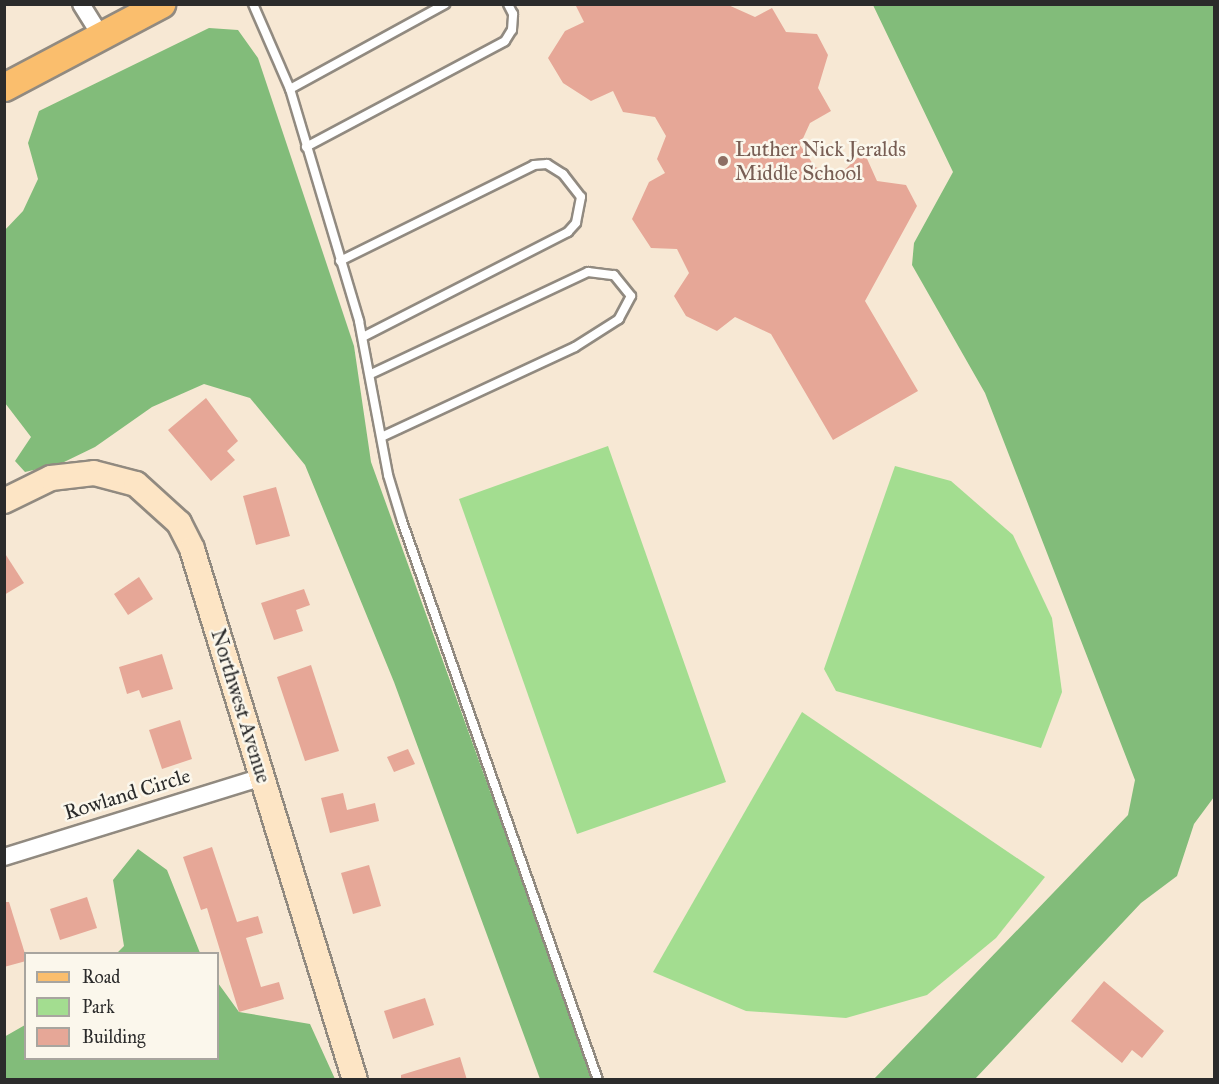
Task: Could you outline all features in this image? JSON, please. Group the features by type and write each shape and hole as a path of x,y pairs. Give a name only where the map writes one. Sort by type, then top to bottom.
{"main road":[{"path":"4,87 161,4"}],"street":[{"path":"81,4 101,36"},
{"name":"Northwest Avenue","path":"4,501 51,478 94,473 136,484 170,511 192,549 355,1080"},
{"name":"Rowland Circle","path":"4,857 263,777"}],"lane":[{"path":"253,4 290,89 363,337 383,436 388,475 402,521 598,1080"},
{"path":"290,89 445,4"},
{"path":"306,147 505,40 512,30 513,14 508,4"},
{"path":"340,261 534,165 547,164 563,174 581,197 578,218 568,232 363,337"},
{"path":"371,374 588,273 614,276 631,296 619,319 575,347 383,436"}],"green space":[{"path":"873,5 1214,5 1214,797 1194,824 1177,876 1141,903 975,1079 874,1079 1128,815 1135,780 985,393 912,265 914,243 953,172"},
{"path":"209,28 238,30 258,58 354,346 371,462 594,1079 540,1079 394,682 305,465 250,398 204,384 152,407 95,447 60,464 25,472 15,461 31,437 5,403 4,231 23,211 38,179 28,143 39,111"},
{"path":"608,446 726,782 577,834 459,499"},
{"path":"895,466 951,481 1013,535 1052,618 1062,692 1041,748 836,691 824,669"},
{"path":"802,712 1045,877 996,938 927,995 846,1018 746,1011 653,972"},
{"path":"138,849 167,870 200,952 118,952 124,946 113,880"},
{"path":"219,984 239,1012 310,1024 335,1079 5,1079 4,1037 24,1026 24,1060 219,1060"}],"building":[{"path":"575,4 726,4 755,17 772,8 786,32 817,34 828,55 818,88 831,111 810,123 800,145 815,167 839,175 864,152 877,181 906,185 917,206 865,301 918,391 833,440 771,334 735,317 717,331 686,316 674,296 689,273 677,249 651,248 632,219 649,182 665,173 657,159 666,136 655,117 623,112 613,91 591,101 563,83 548,58 565,31 584,22"},
{"path":"206,398 238,441 227,451 235,460 211,481 168,430"},
{"path":"276,487 290,536 256,545 243,496"},
{"path":"4,552 24,583 4,595"},
{"path":"139,577 153,599 128,615 114,594"},
{"path":"304,589 310,605 296,610 303,631 274,640 261,603"},
{"path":"162,654 173,689 142,698 139,690 127,694 119,667"},
{"path":"311,665 339,751 305,761 277,677"},
{"path":"180,720 192,759 162,769 149,730"},
{"path":"408,749 415,764 394,772 387,757"},
{"path":"343,793 347,810 375,803 379,821 330,833 321,798"},
{"path":"212,847 237,922 258,916 263,933 246,938 261,987 279,982 284,999 239,1012 207,908 201,910 183,857"},
{"path":"369,865 381,906 353,914 341,873"},
{"path":"87,897 97,928 60,940 50,909"},
{"path":"4,902 9,902 24,952 24,962 4,967"},
{"path":"1104,981 1164,1031 1142,1058 1132,1050 1122,1063 1071,1021"},
{"path":"425,998 434,1025 393,1039 384,1011"},
{"path":"460,1057 467,1080 401,1080 401,1075"}],"place":[{"name":"Luther Nick Jeralds Middle School","path":"723,161"}]}
